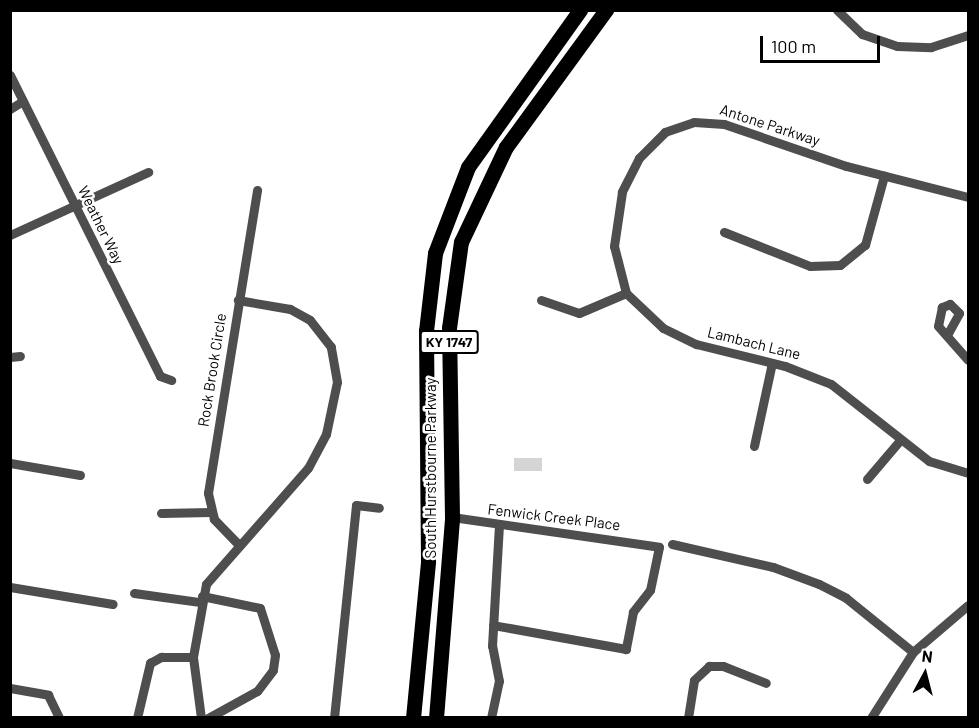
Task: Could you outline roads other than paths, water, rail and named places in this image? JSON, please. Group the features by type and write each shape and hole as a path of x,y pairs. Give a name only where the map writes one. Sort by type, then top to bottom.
{"main road":[{"name":"South Hurstbourne Parkway","path":"413,717 428,561 426,331 435,253 468,167 580,10"},
{"name":"South Hurstbourne Parkway","path":"436,717 452,517 449,328 461,242 506,147 606,10"}],"street":[{"path":"837,10 862,34 897,46 931,47 969,35"},
{"name":"Weather Way","path":"10,75 160,376 171,380"},
{"path":"10,109 23,101"},
{"name":"Antone Parkway","path":"626,293 614,246 622,192 645,150 676,127 724,124 884,176 969,197"},
{"path":"10,235 148,172"},
{"path":"724,232 810,266 840,265 865,245 884,176"},
{"name":"Rock Brook Circle","path":"211,512 207,493 257,190"},
{"path":"541,300 579,313 626,293"},
{"name":"Lambach Lane","path":"626,293 650,319 678,336 772,363 831,384 929,461 969,473"},
{"path":"201,717 193,657 201,599 213,572 308,468 326,434 337,382 331,347 310,320 290,309 238,300"},
{"path":"947,335 969,360"},
{"path":"754,446 772,363"},
{"path":"867,479 901,439"},
{"path":"10,463 80,475"},
{"path":"334,717 356,506 380,508"},
{"path":"161,513 211,512 238,544"},
{"name":"Fenwick Creek Place","path":"452,517 499,526 567,531 659,547 650,590 633,612 627,649 492,625"},
{"path":"491,717 498,681 492,625 499,526"},
{"path":"672,544 773,567 819,584 846,598 913,652"},
{"path":"10,587 113,604"},
{"path":"134,592 260,608 275,655 273,670 257,691 208,717"},
{"path":"871,717 913,652 969,605"},
{"path":"137,717 150,663 161,657 193,657"},
{"path":"688,717 694,680 709,666 723,666 766,683"},
{"path":"10,688 48,695 59,717"}]}
